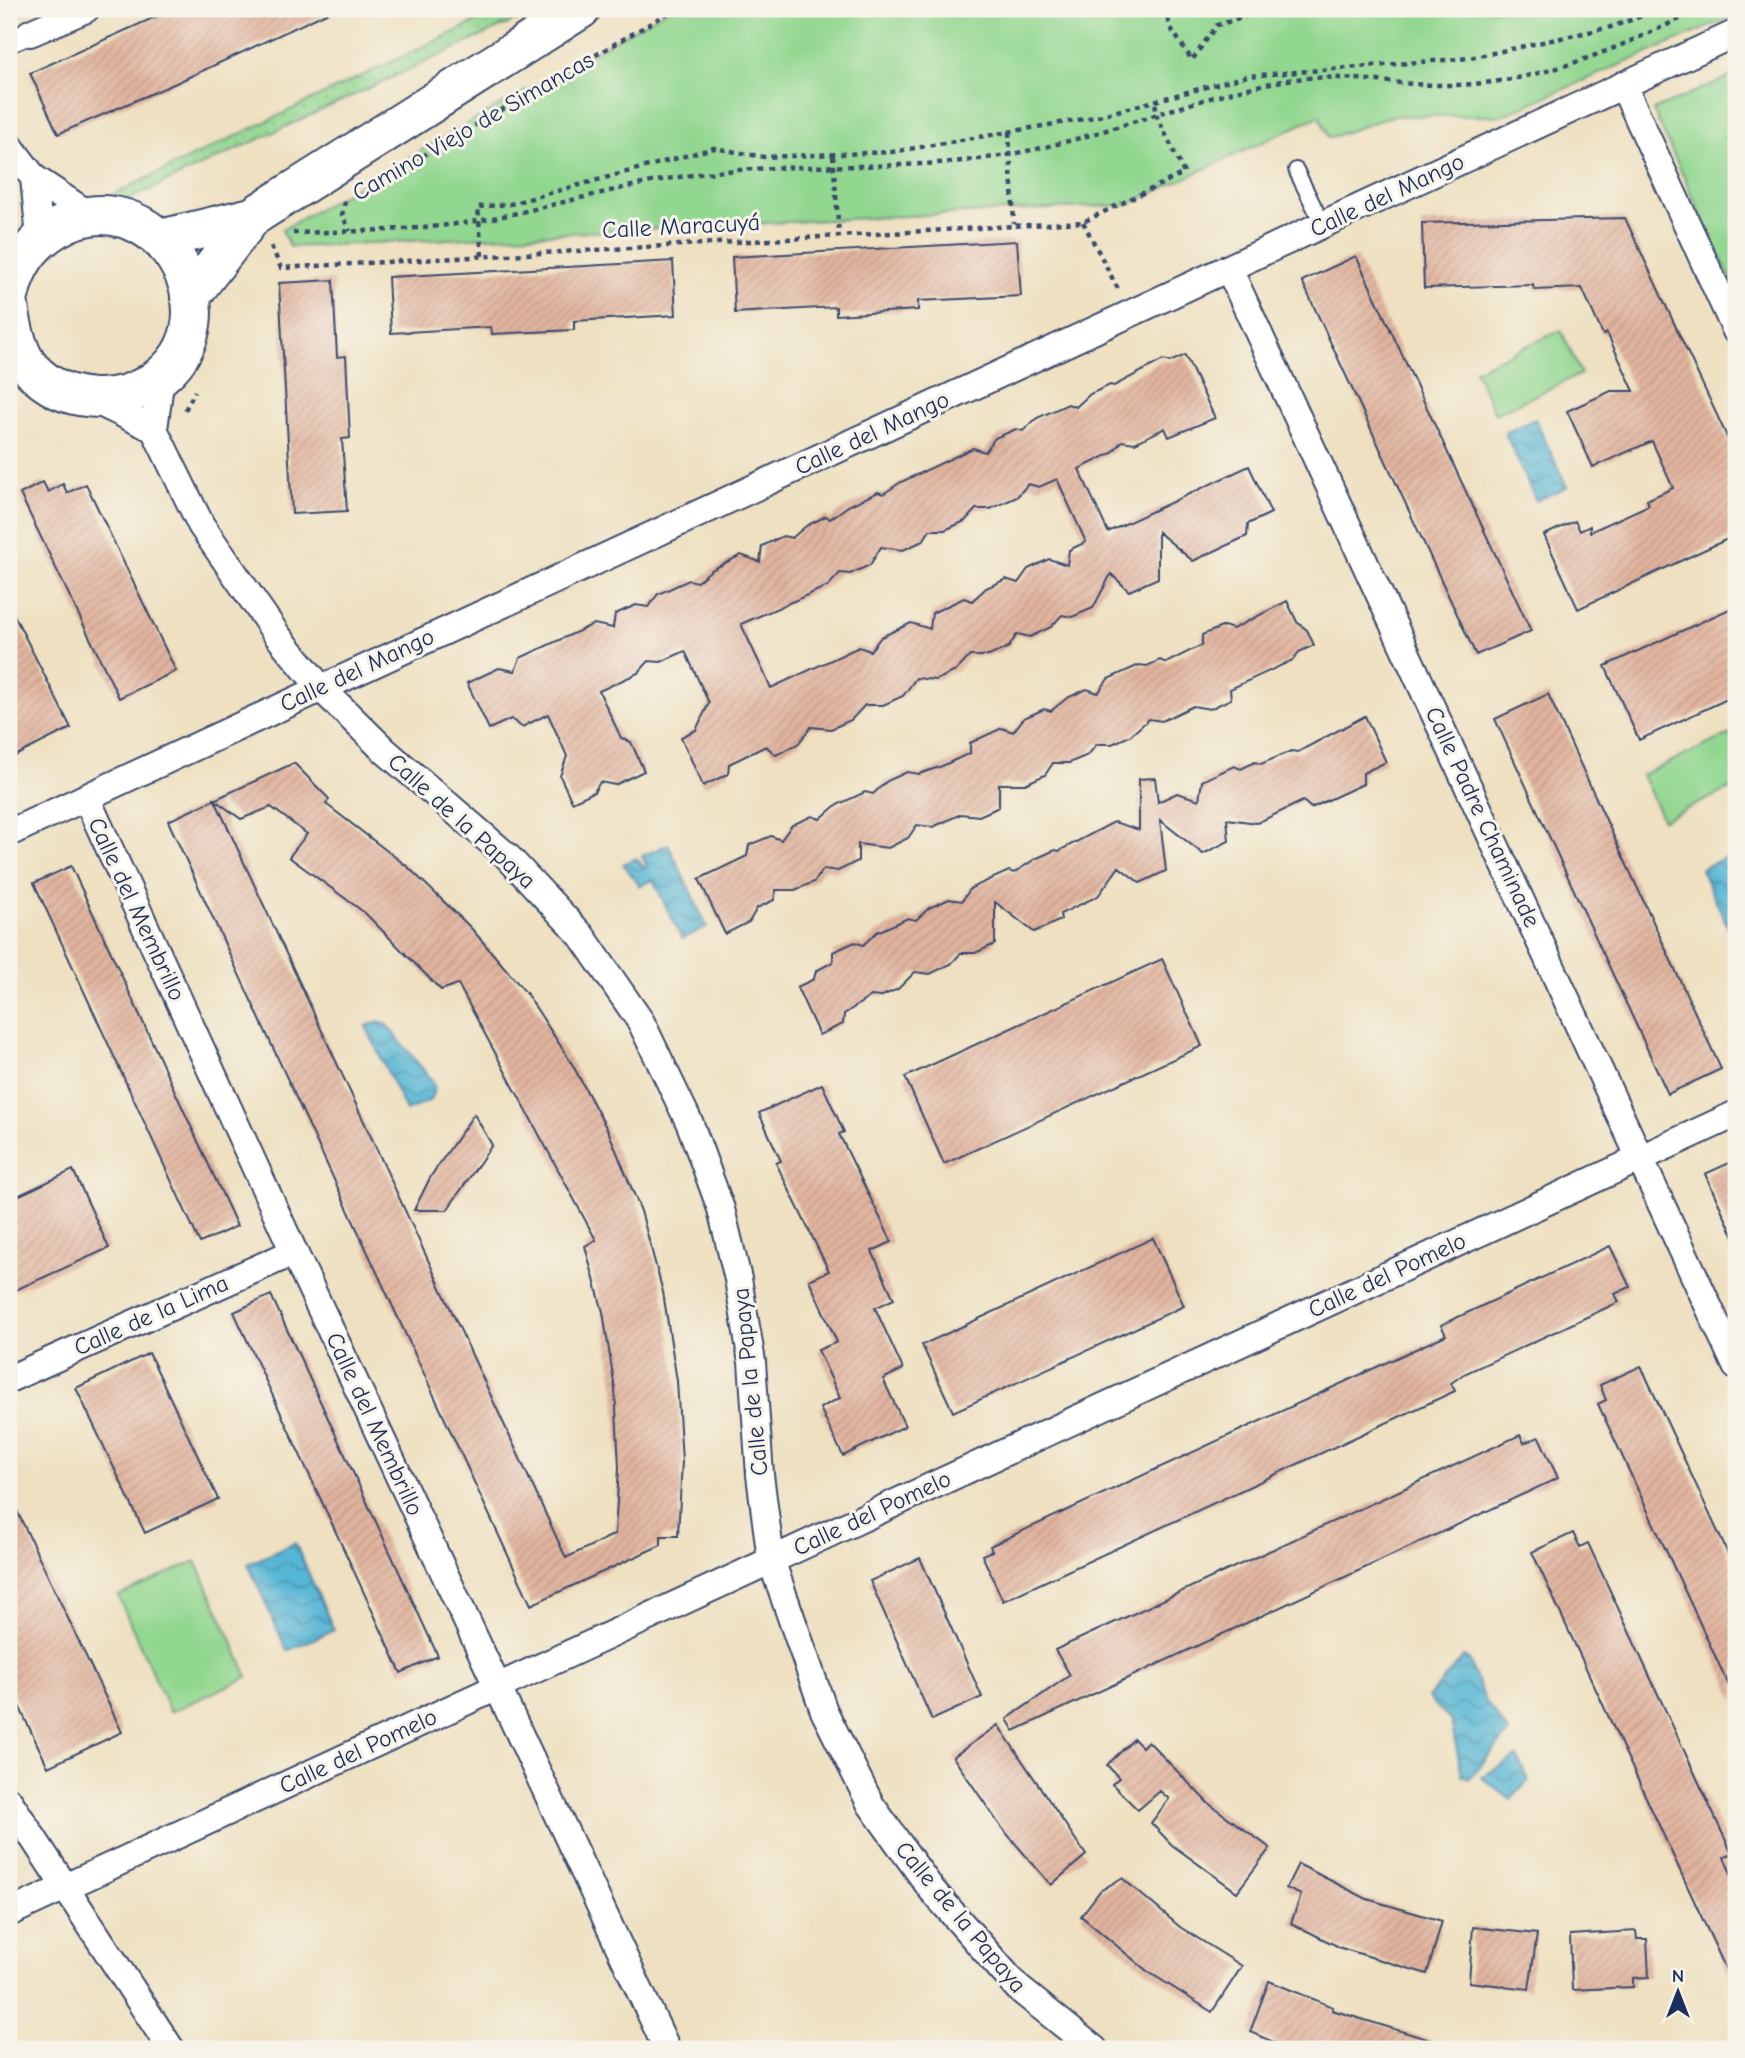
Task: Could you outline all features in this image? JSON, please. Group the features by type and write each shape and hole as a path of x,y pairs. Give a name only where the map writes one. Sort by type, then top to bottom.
{"main road":[{"name":"Camino Viejo de Simancas","path":"190,297 267,233 581,9"},
{"path":"9,297 20,262 40,238 64,223 91,216 116,217 145,228 161,239 174,253 190,297 191,321 186,340 176,360 161,376 141,390 122,397 91,399 61,391 19,369 19,348 9,306"},
{"name":"Camino Viejo de Simancas","path":"161,239 267,233"}],"street":[{"path":"20,38 86,9"},
{"name":"Calle del Mango","path":"9,833 1736,33"},
{"path":"1623,85 1736,331"},
{"path":"9,145 34,178 91,216"},
{"path":"34,178 40,238"},
{"name":"Calle Padre Chaminade","path":"1228,269 1736,1366"},
{"path":"91,399 154,429 161,376"},
{"name":"Calle de la Papaya","path":"154,429 201,525 277,635 320,687 384,750 507,856 581,935 641,1022 691,1125 721,1209 738,1279 752,1362 760,1475 771,1560 824,1712 871,1805 932,1890 1018,1988 1094,2049"},
{"name":"Calle del Membrillo","path":"86,797 294,1252 667,2049"},
{"name":"Calle del Pomelo","path":"9,1913 1736,1114"},
{"name":"Calle de la Lima","path":"9,1379 294,1252"},
{"path":"9,1801 171,2049"}],"lane":[{"path":"1296,170 1323,225"}],"path":[{"name":"Camino Viejo de Simancas","path":"378,181 675,9"},
{"path":"1165,9 1170,27 1192,60 1217,25 1242,18 1258,9"},
{"path":"482,256 478,207 510,204 714,149 764,157 892,152 1095,117 1247,76 1470,58 1611,27 1662,9"},
{"path":"300,227 289,233 350,231 480,220 652,181 709,173 929,163 1011,155 1074,142 1284,80 1342,77 1446,86 1502,82 1552,72 1701,9"},
{"path":"1155,101 1157,116 1184,173 1083,222 1119,290 1151,286 1172,295"},
{"path":"1009,132 1014,224"},
{"path":"833,155 839,235"},
{"name":"Camino Viejo de Simancas","path":"334,207 356,194"},
{"path":"345,201 342,215 350,231"},
{"name":"Calle Maracuyá","path":"281,268 1083,222"}],"green space":[{"path":"502,9 540,9 123,202 114,194"},
{"path":"669,9 1736,9 1736,15 1501,116 1392,116 1329,138 1319,116 1127,205 290,247 282,230"},
{"path":"1736,74 1736,291 1653,110"},
{"path":"1561,330 1581,374 1495,414 1475,370"},
{"path":"1730,734 1736,747 1736,786 1663,820 1642,775"},
{"path":"196,1561 248,1677 170,1712 118,1596"}],"water":[{"path":"1535,419 1567,487 1536,501 1505,433"},
{"path":"668,844 707,927 682,939 653,880 640,886 623,864 636,858 645,869 647,867 642,856"},
{"path":"1732,854 1736,864 1736,934 1732,936 1701,869"},
{"path":"378,1022 386,1024 431,1079 435,1090 429,1101 406,1111 366,1026"},
{"path":"295,1543 334,1630 287,1651 248,1564"},
{"path":"1463,1657 1469,1660 1485,1700 1509,1733 1469,1779 1462,1775 1451,1721 1428,1698"},
{"path":"1517,1757 1529,1780 1511,1800 1481,1777"}],"building":[{"path":"173,9 335,9 58,134 30,73"},
{"path":"1625,218 1736,456 1736,535 1578,609 1544,535 1575,521 1580,531 1590,526 1590,532 1649,505 1647,500 1673,488 1652,441 1593,467 1567,411 1611,391 1634,391 1607,333 1603,335 1582,288 1534,290 1533,285 1424,288 1422,223"},
{"path":"1017,241 1021,296 918,301 918,310 836,315 836,307 735,313 732,257"},
{"path":"1356,256 1531,631 1476,655 1302,281"},
{"path":"673,261 676,315 574,321 574,330 492,334 491,327 391,333 388,277"},
{"path":"333,280 337,357 346,356 350,438 342,439 347,511 292,514 279,283"},
{"path":"1185,355 1215,418 1169,437 1165,428 1135,443 1122,441 1112,453 1079,469 1108,532 1249,466 1271,513 1248,524 1247,536 1193,561 1158,532 1158,578 1129,591 1111,574 1093,608 1072,617 1062,615 1051,627 1030,637 1017,634 1009,647 989,656 970,656 956,671 936,680 916,678 903,696 883,705 865,705 851,720 831,729 811,727 798,744 776,755 766,746 729,764 728,774 703,786 681,737 696,730 709,703 685,651 661,662 649,661 638,673 599,691 621,738 631,742 644,771 615,785 600,782 594,792 572,802 560,776 567,756 548,714 522,727 511,719 489,729 467,683 499,668 515,671 520,658 594,624 613,628 615,614 636,605 648,607 658,594 689,580 697,582 711,570 741,555 760,562 762,546 783,536 792,538 806,526 826,516 830,519 848,506 878,492 883,494 901,482 973,448 985,452 995,438 1016,429 1023,431 1037,418 1068,404 1076,407 1090,394 1110,385 1114,386 1163,360 1170,362","holes":["1057,479 1086,542 1069,550 1067,565 1049,559 1028,569 1018,583 1006,579 986,588 972,601 964,598 932,613 930,629 911,623 881,637 870,651 859,647 771,688 741,624 828,586 840,573 850,574 870,565 881,547 903,550 923,541 930,530 945,530 965,521 976,509 990,509 1017,497 1028,484 1039,487"]},
{"path":"43,482 48,492 63,484 67,493 86,484 176,671 119,698 20,494"},
{"path":"1287,601 1297,622 1307,630 1314,645 1299,652 1293,660 1230,689 1231,699 1210,709 1193,706 1162,721 1149,719 1130,736 1112,744 1097,744 1088,755 1069,763 1053,763 1045,775 1025,784 999,784 999,807 979,816 961,814 933,827 917,825 908,838 888,848 858,844 858,861 838,871 824,869 814,882 795,890 776,890 774,900 757,908 749,922 725,934 699,879 747,856 749,845 771,836 781,840 792,825 812,816 820,819 835,806 865,792 873,794 887,781 907,772 919,774 942,766 970,753 970,743 1002,728 1013,732 1024,718 1044,709 1051,711 1067,698 1087,689 1098,693 1108,679 1139,665 1147,666 1160,660 1166,663 1202,645 1202,635 1224,626 1233,629"},
{"path":"9,605 71,728 9,759"},
{"path":"1736,606 1736,695 1639,740 1605,666"},
{"path":"1548,694 1721,1069 1668,1094 1495,719"},
{"path":"1365,716 1386,762 1363,773 1363,784 1311,808 1303,801 1257,823 1227,819 1229,841 1203,854 1160,820 1166,871 1140,883 1119,867 1098,896 1060,914 1061,920 1034,932 995,902 995,944 975,953 961,953 951,964 930,974 915,972 898,989 880,997 871,996 844,1014 843,1024 819,1035 797,987 814,979 816,971 833,962 833,952 855,942 863,945 877,932 908,918 916,920 929,908 949,899 962,901 971,888 1009,871 1014,873 1035,859 1055,850 1059,851 1114,822 1139,830 1139,779 1155,778 1158,802 1177,793 1199,800 1202,781 1234,766 1241,769 1291,751 1298,752"},
{"path":"294,763 329,799 326,804 408,867 471,928 527,994 571,1062 609,1133 641,1211 663,1292 677,1381 682,1461 678,1536 661,1536 661,1545 531,1605 168,821","holes":["215,800 241,819 271,807 307,834 289,857 365,913 441,990 458,984 596,1240 585,1246 603,1312 615,1389 619,1467 615,1534 566,1558"]},
{"path":"71,866 237,1226 200,1243 34,883"},
{"path":"1162,959 1202,1046 944,1164 905,1077"},
{"path":"822,1084 844,1132 839,1134 892,1242 872,1251 894,1299 875,1308 903,1369 883,1379 905,1426 843,1456 820,1408 840,1398 818,1350 837,1342 809,1280 829,1271 776,1163 781,1161 759,1113"},
{"path":"474,1114 492,1145 447,1210 414,1210 431,1176"},
{"path":"1736,1160 1736,1241 1705,1174"},
{"path":"73,1170 109,1248 9,1293 9,1200"},
{"path":"1153,1238 1184,1306 953,1412 922,1345"},
{"path":"1610,1246 1630,1287 1615,1294 1619,1302 1464,1374 1451,1383 1455,1391 1003,1601 982,1555 992,1551 990,1546 1446,1335 1441,1325"},
{"path":"271,1295 438,1656 401,1673 234,1312"},
{"path":"149,1353 218,1499 145,1533 76,1388"},
{"path":"1641,1366 1736,1571 1736,1701 1598,1404 1606,1400 1600,1385"},
{"path":"1520,1435 1524,1443 1539,1437 1558,1478 1014,1731 1007,1719 1070,1675 1055,1650"},
{"path":"9,1494 122,1732 48,1767 9,1685"},
{"path":"1573,1533 1580,1547 1588,1543 1732,1854 1724,1857 1736,1885 1736,1991 1532,1552"},
{"path":"920,1558 982,1697 932,1720 870,1581"},
{"path":"998,1725 1086,1855 1051,1885 1001,1827 953,1757"},
{"path":"1134,1739 1142,1747 1148,1741 1208,1803 1270,1848 1237,1892 1172,1845 1151,1823 1169,1799 1160,1791 1138,1810 1112,1784 1119,1778 1107,1765"},
{"path":"1298,1864 1367,1899 1442,1921 1427,1974 1341,1948 1291,1923 1301,1895 1286,1888"},
{"path":"1122,1878 1180,1927 1242,1966 1212,2012 1147,1971 1081,1916 1100,1891"},
{"path":"1473,1927 1537,1934 1529,1989 1469,1982"},
{"path":"1636,1931 1637,1939 1647,1939 1649,1977 1633,1978 1633,1987 1572,1990 1570,1935"},
{"path":"1269,1981 1333,2007 1332,2010 1440,2043 1439,2049 1290,2049 1250,2032"}]}
